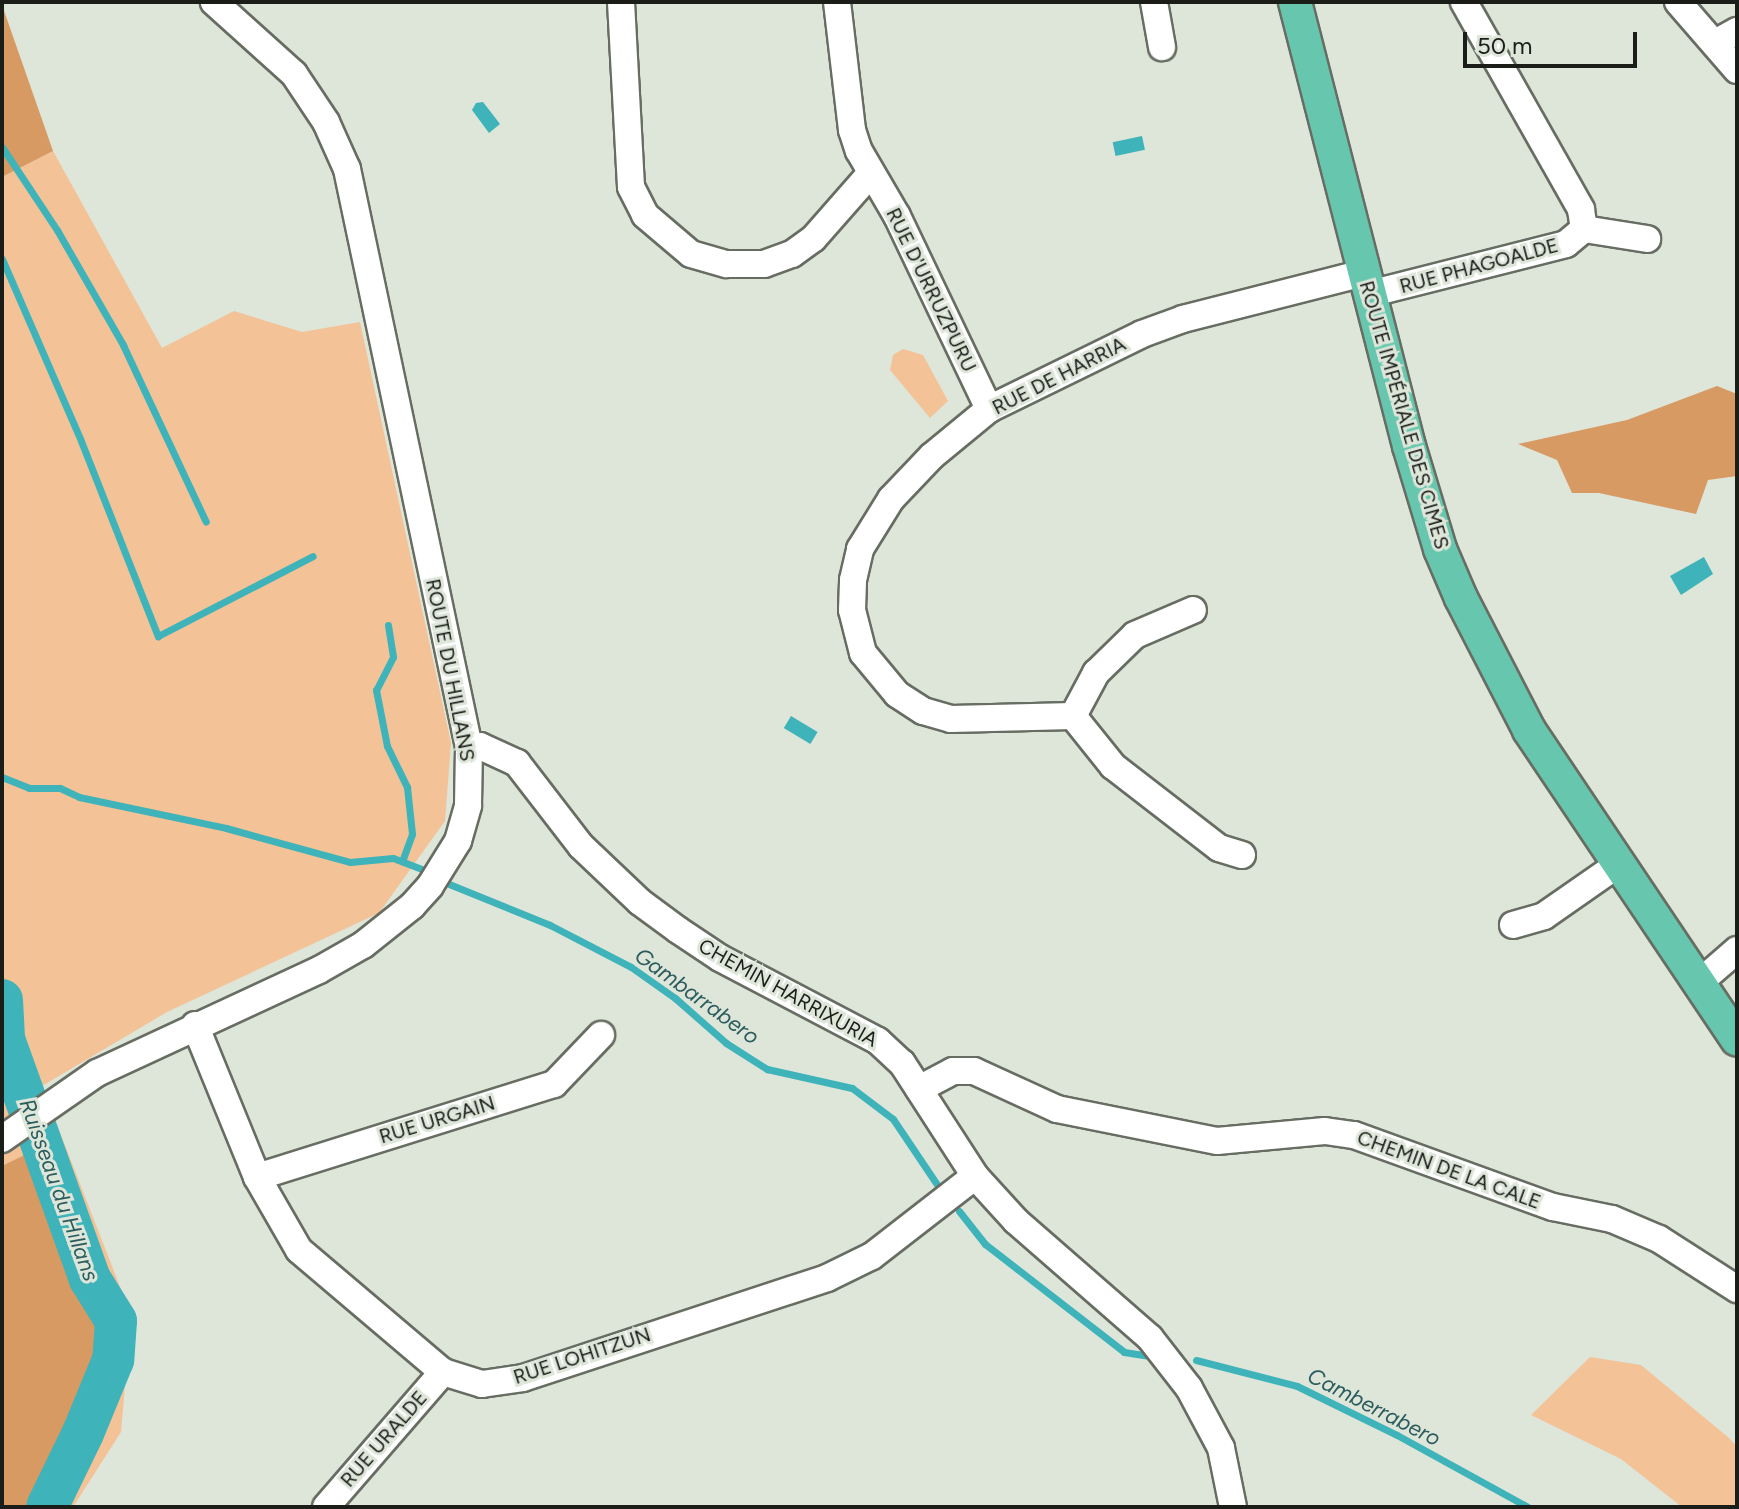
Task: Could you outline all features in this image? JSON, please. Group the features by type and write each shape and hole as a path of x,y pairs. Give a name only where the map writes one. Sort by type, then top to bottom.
{"main road":[{"name":"ROUTE IMPÉRIALE DES CIMES","path":"1295,2 1367,284 1440,549 1461,598 1529,730 1737,1040"}],"street":[{"name":"ROUTE DU HILLANS","path":"7,1135 97,1073 319,970 363,945 412,906 436,877 458,841 468,805 469,747 347,169 326,122 294,74 214,2"},
{"path":"621,2 631,187 645,215 691,254 739,264 764,264 792,254 813,239 871,173"},
{"name":"RUE D'URRUZPURU","path":"837,2 852,130 871,173 897,216 989,409"},
{"path":"1154,2 1162,47"},
{"name":"RUE PHAGOALDE","path":"1464,2 1581,209 1584,229"},
{"path":"1678,2 1726,37 1737,70"},
{"name":"RUE PHAGOALDE","path":"1367,284 1566,244 1584,229 1647,239"},
{"name":"RUE DE HARRIA","path":"1073,716 976,720 923,711 897,694 873,668 863,653 856,629 853,580 860,549 891,499 932,456 989,409 1142,334 1183,319 1367,284"},
{"path":"1193,610 1135,635 1096,673 1073,716 1113,766 1219,848 1242,855"},
{"name":"CHEMIN HARRIXURIA","path":"469,747 480,746 517,763 581,846 640,902 720,958 878,1041 902,1063 975,1176 1016,1221 1150,1338 1189,1388 1221,1448 1233,1507"},
{"path":"1513,925 1553,911 1620,863"},
{"path":"1700,982 1737,950"},
{"name":"RUE LOHITZUN","path":"195,1025 257,1177 299,1250 443,1372 482,1384 523,1378 827,1278 872,1256 975,1176"},
{"name":"RUE URGAIN","path":"257,1177 554,1084 601,1035"},
{"name":"CHEMIN DE LA CALE","path":"919,1089 953,1071 974,1071 1057,1109 1217,1141 1325,1131 1354,1135 1553,1207 1612,1219 1659,1239 1737,1289"},
{"name":"RUE URALDE","path":"326,1507 443,1372"}],"shaded area":[{"path":"2,5 53,151 2,177"},
{"path":"53,151 162,348 234,311 302,332 360,322 451,743 445,821 379,913 167,1012 42,1086 131,1315 121,1432 73,1507 2,1507 2,177"},
{"path":"903,349 923,355 948,401 930,418 890,370 893,355"},
{"path":"1717,386 1737,394 1737,476 1708,480 1696,514 1599,493 1572,493 1557,460 1518,444 1627,420"},
{"path":"43,1146 114,1347 101,1387 47,1507 2,1507 2,1166"},
{"path":"1590,1357 1641,1365 1729,1438 1737,1447 1737,1507 1682,1507 1621,1459 1531,1415"}],"water":[{"path":"483,102 500,124 489,133 472,110 476,103"},
{"path":"1142,136 1145,150 1116,156 1113,142"},
{"path":"1704,557 1713,574 1681,595 1670,576"},
{"path":"791,716 818,732 810,744 784,728"}],"waterway":[{"path":"2,147 57,230 123,345 206,522"},
{"path":"2,259 81,441 158,636 313,556"},
{"path":"388,625 393,657 376,690 387,746 407,787 412,834 402,861"},
{"name":"Gambarrabero","path":"2,777 29,788 60,788 79,797 226,828 350,862 393,858 421,869"},
{"name":"Gambarrabero","path":"449,884 550,925 631,967 675,998 726,1043 767,1069 852,1088 893,1119 938,1186"},
{"name":"Ruisseau du Hillans","path":"2,1000 4,1039 90,1279 116,1321 113,1360 83,1433 47,1507"},
{"name":"Gambarrabero","path":"959,1211 985,1244 1124,1352 1150,1356"},
{"name":"Camberrabero","path":"1196,1360 1297,1386 1397,1435 1528,1507"}]}
